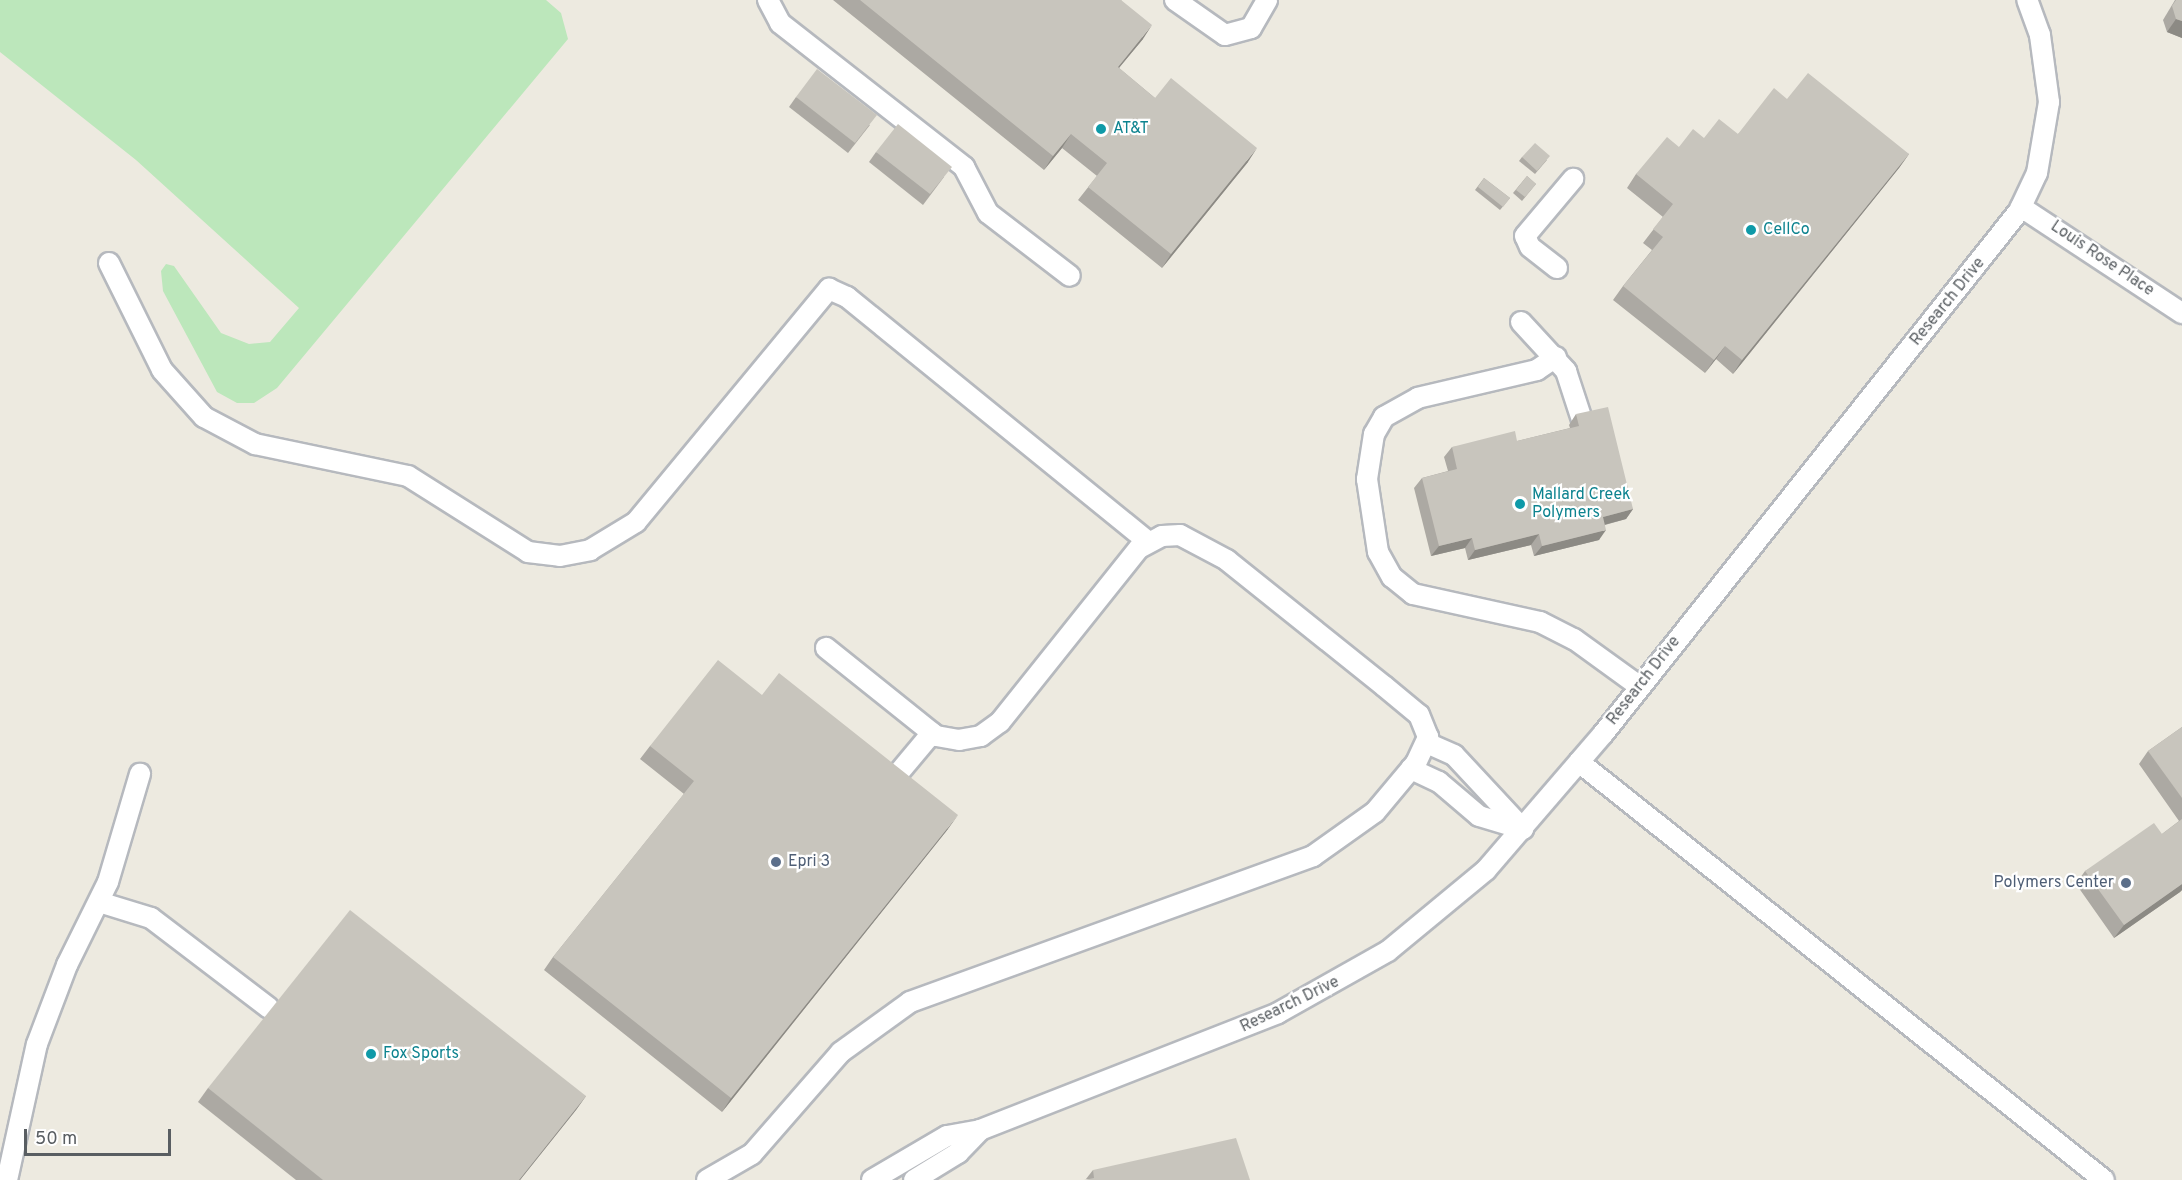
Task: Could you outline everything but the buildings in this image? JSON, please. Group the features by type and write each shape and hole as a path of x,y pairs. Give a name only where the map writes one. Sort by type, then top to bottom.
{"street":[{"path":"768,0 780,23 963,167 988,213 1070,276"},
{"path":"1175,0 1225,35 1251,28 1268,0"},
{"name":"Research Drive","path":"884,1177 918,1152 957,1133 980,1130 1249,1026 1334,985 1439,913 1523,829 1579,762 2021,207 2044,147 2049,102 2040,35 2027,0"},
{"path":"1557,268 1530,247 1525,236 1573,179"},
{"name":"Louis Rose Place","path":"2021,207 2182,313"},
{"path":"109,263 162,370 204,417 255,444 408,476 528,552 560,556 590,550 636,522 829,289 847,297 1148,542"},
{"path":"1521,322 1556,357 1574,387 1582,420"},
{"path":"1556,357 1537,370 1418,398 1384,417 1374,434 1367,479 1376,543 1392,577 1413,594 1540,622 1574,639 1639,686"},
{"path":"707,1180 752,1154 841,1052 910,1002 1313,856 1362,824 1411,769 1426,742 1419,715 1227,560 1189,536 1171,534 1148,542 996,725 959,740 932,733 826,648"},
{"path":"891,782 932,733"},
{"path":"1426,742 1454,755 1523,829"},
{"path":"1579,762 2104,1180"},
{"path":"1411,769 1439,782 1479,816 1523,829"},
{"path":"7,1180 37,1044 67,965 99,902 140,774"},
{"path":"99,902 151,918 269,1008"},
{"name":"Research Drive","path":"927,1177 965,1148 980,1130"},
{"path":"918,1152 927,1177"}],"green space":[{"path":"0,0 546,0 561,13 568,39 277,388 254,403 237,403 217,392 163,291 161,271 166,264 174,266 221,333 249,344 270,342 299,308 136,160 0,52"}],"place":[{"name":"AT&T","path":"1101,129"},
{"name":"CellCo","path":"1751,230"},
{"name":"Mallard Creek Polymers","path":"1520,504"},
{"name":"Epri 3","path":"776,862"},
{"name":"Polymers Center","path":"2126,883"},
{"name":"Fox Sports","path":"371,1054"}]}
